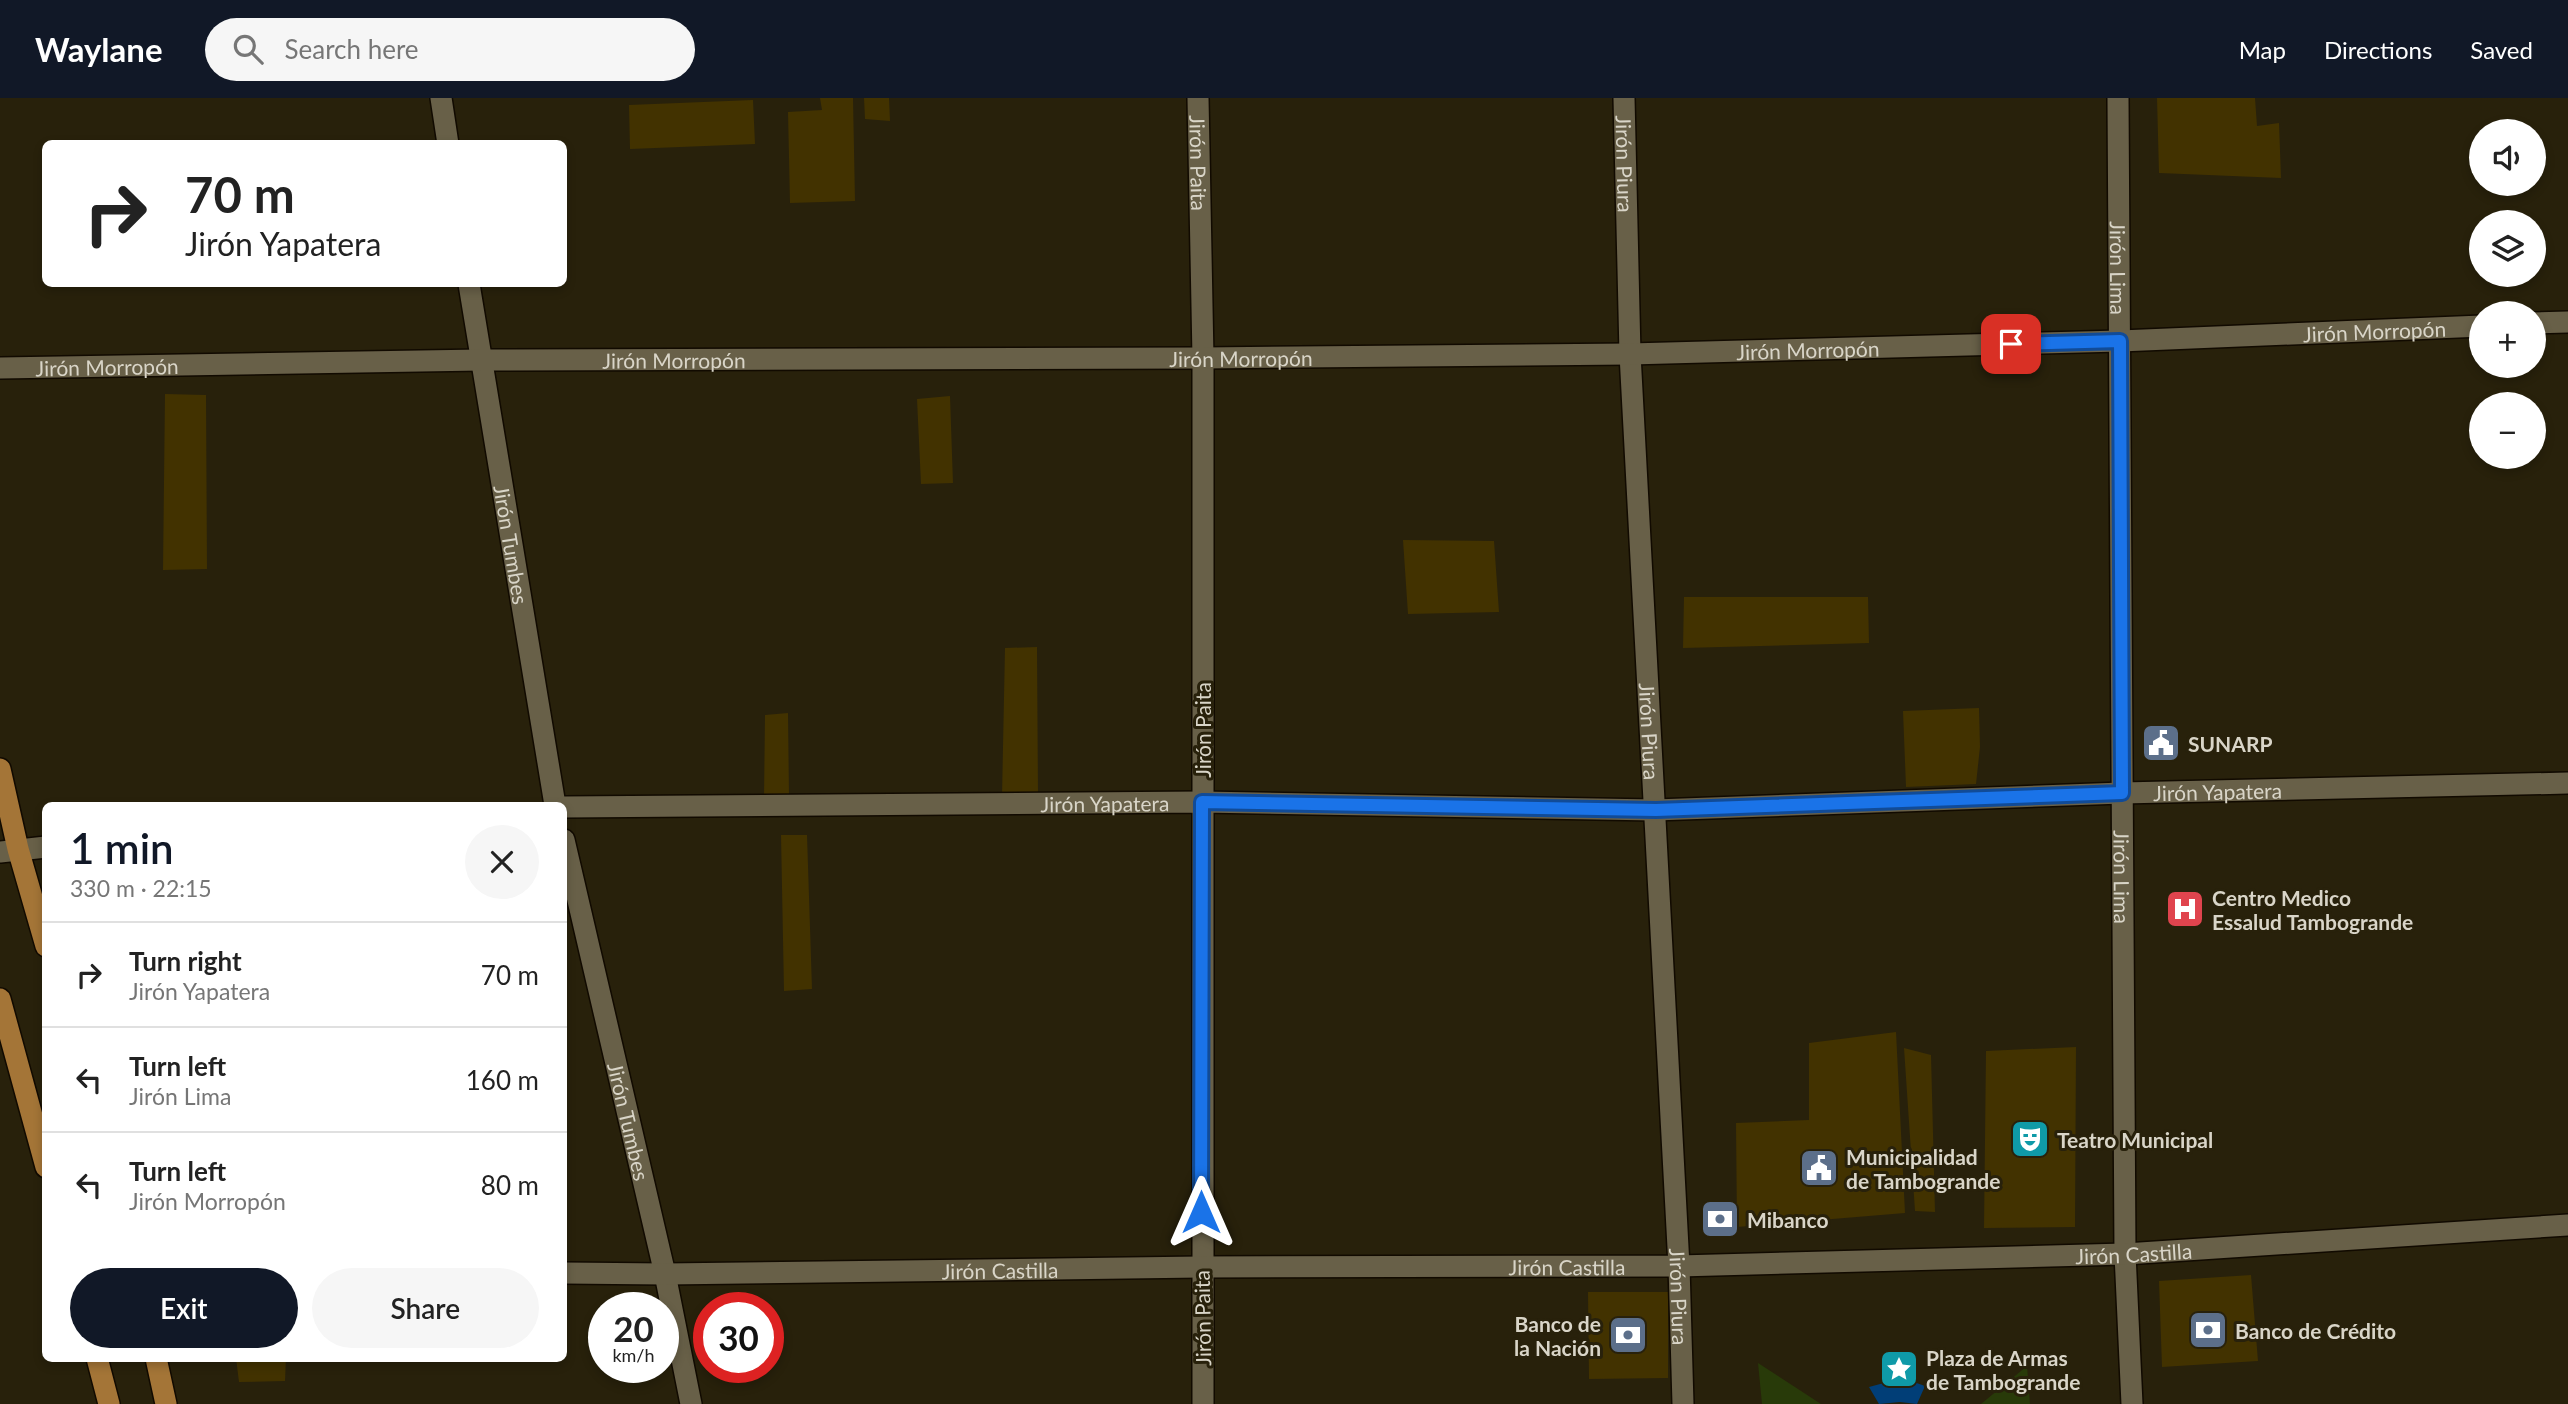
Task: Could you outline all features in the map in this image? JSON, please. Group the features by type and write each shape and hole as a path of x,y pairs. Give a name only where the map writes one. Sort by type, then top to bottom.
{"main road":[{"path":"0,769 9,850 42,936"},
{"path":"0,999 42,1152"},
{"path":"98,1362 109,1404"},
{"path":"157,1362 166,1404"}],"street":[{"path":"441,98 447,140"},
{"name":"Jirón Paita","path":"1198,98 1203,358 1203,1404"},
{"name":"Jirón Piura","path":"1624,98 1630,354 1656,810 1679,1266 1683,1404"},
{"name":"Jirón Lima","path":"2118,98 2125,1254 2132,1404"},
{"name":"Jirón Tumbes","path":"469,287 555,802"},
{"path":"2546,323 2568,322"},
{"name":"Jirón Morropón","path":"0,369 481,360 1630,354 2120,341 2469,327"},
{"name":"Jirón Yapatera","path":"567,807 1202,802 1656,810 2122,793 2568,783"},
{"path":"9,850 42,847"},
{"name":"Jirón Tumbes","path":"567,853 665,1274 691,1404"},
{"name":"Jirón Castilla","path":"567,1273 1679,1266 2125,1254 2568,1225"}],"green space":[{"path":"1758,1363 1821,1404 1762,1404"},
{"path":"2027,1366 2030,1404 1981,1404"}],"water":[{"path":"1895,1380 1911,1381 1925,1386 1917,1404 1879,1404 1869,1387"}],"building":[{"path":"820,98 853,98 855,201 790,203 788,112 822,110"},
{"path":"864,98 889,98 890,121 865,119"},
{"path":"2157,98 2255,98 2257,126 2279,123 2281,178 2159,173"},
{"path":"753,100 755,144 630,149 629,105"},
{"path":"165,394 206,395 207,569 163,570"},
{"path":"950,396 953,483 921,484 917,399"},
{"path":"1403,540 1494,541 1499,612 1408,614"},
{"path":"1684,597 1868,597 1869,643 1683,648"},
{"path":"1037,647 1038,794 1002,797 1005,648"},
{"path":"1979,708 1980,747 1976,784 1906,787 1903,711"},
{"path":"788,713 789,796 764,798 765,715"},
{"path":"781,835 807,835 812,989 784,991"},
{"name":"Municipalidad de Tambogrande","path":"1896,1032 1905,1213 1737,1227 1736,1123 1809,1120 1809,1043"},
{"name":"Teatro Municipal","path":"2076,1047 2075,1227 1984,1228 1986,1051"},
{"path":"1904,1048 1931,1055 1935,1212 1915,1211"},
{"name":"Banco de Crédito","path":"2251,1275 2258,1361 2162,1367 2159,1281"},
{"name":"Banco de la Nación","path":"1588,1292 1668,1292 1668,1378 1589,1379"},
{"path":"236,1362 286,1362 285,1381 239,1382"}],"place":[{"name":"SUNARP","path":"2161,743"},
{"name":"Centro Medico Essalud Tambogrande","path":"2185,909"},
{"name":"Teatro Municipal","path":"2030,1139"},
{"name":"Municipalidad de Tambogrande","path":"1819,1168"},
{"name":"Mibanco","path":"1720,1219"},
{"name":"Banco de Crédito","path":"2208,1330"},
{"name":"Banco de la Nación","path":"1628,1335"},
{"name":"Plaza de Armas de Tambogrande","path":"1899,1369"}],"route":[{"path":"1201,1212 1202,802 1656,810 2122,793 2120,341 2011,344"}]}
